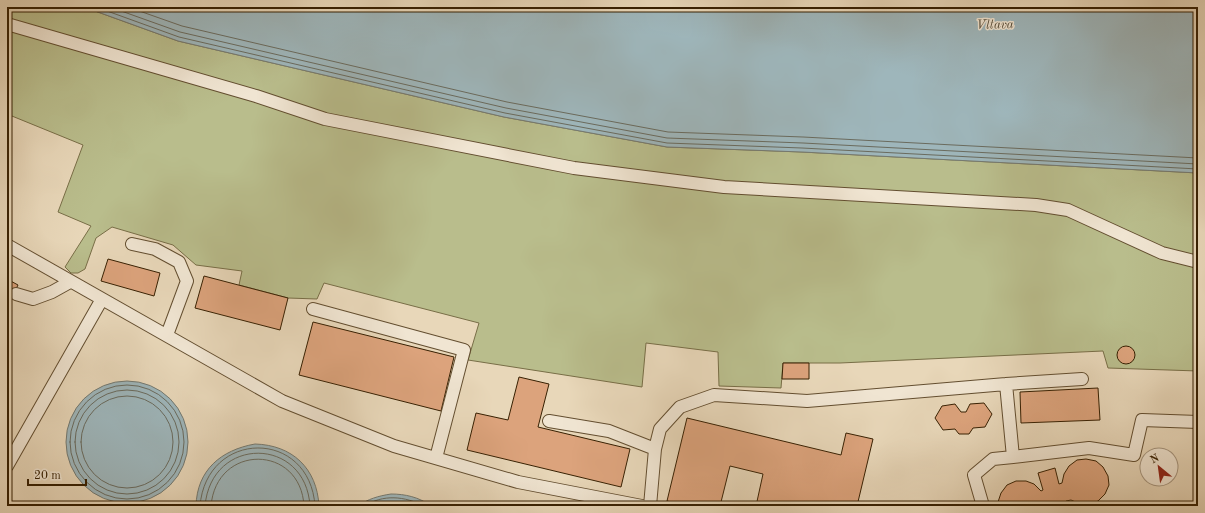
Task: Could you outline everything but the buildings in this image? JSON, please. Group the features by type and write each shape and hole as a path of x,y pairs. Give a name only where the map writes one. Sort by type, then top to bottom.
{"lane":[{"path":"7,24 256,96 325,119 432,141 574,168 724,186 1036,205 1068,210 1162,253 1198,262"},
{"path":"132,244 155,249 179,262 187,281 167,335"},
{"path":"7,245 282,401 394,446 518,482 642,506"},
{"path":"16,294 32,299 52,292 70,282"},
{"path":"7,466 102,299"},
{"path":"313,309 464,350 436,458"},
{"path":"650,506 655,449 660,429 680,407 714,395 807,401 1082,379"},
{"path":"1006,384 1013,457"},
{"path":"983,506 974,475 993,460 1088,448 1134,455 1142,420 1198,422"},
{"path":"549,421 609,431 655,449"}],"green space":[{"path":"7,7 84,7 178,41 504,117 667,147 802,152 1198,173 1198,371 1108,368 1103,351 840,363 783,363 781,388 719,386 718,352 646,343 642,387 468,360 479,323 324,283 317,299 288,298 239,285 242,271 196,265 173,245 112,227 96,238 85,269 78,273 71,273 65,267 91,226 58,212 83,145 7,114"}],"water":[{"name":"Vltava","path":"84,7 1198,7 1198,173 802,152 667,147 504,117 178,41"},
{"path":"127,381 150,385 161,391 170,399 178,408 184,419 188,442 184,465 178,476 170,485 161,493 150,499 127,503 104,499 93,493 84,485 76,476 70,465 66,442 70,419 76,408 84,399 93,391 104,385"},
{"path":"255,444 268,445 280,449 291,454 300,461 308,470 313,480 319,506 196,506 197,493 201,482 206,472 213,464 232,451"},
{"path":"391,494 422,500 431,506 358,506 373,498"}]}
